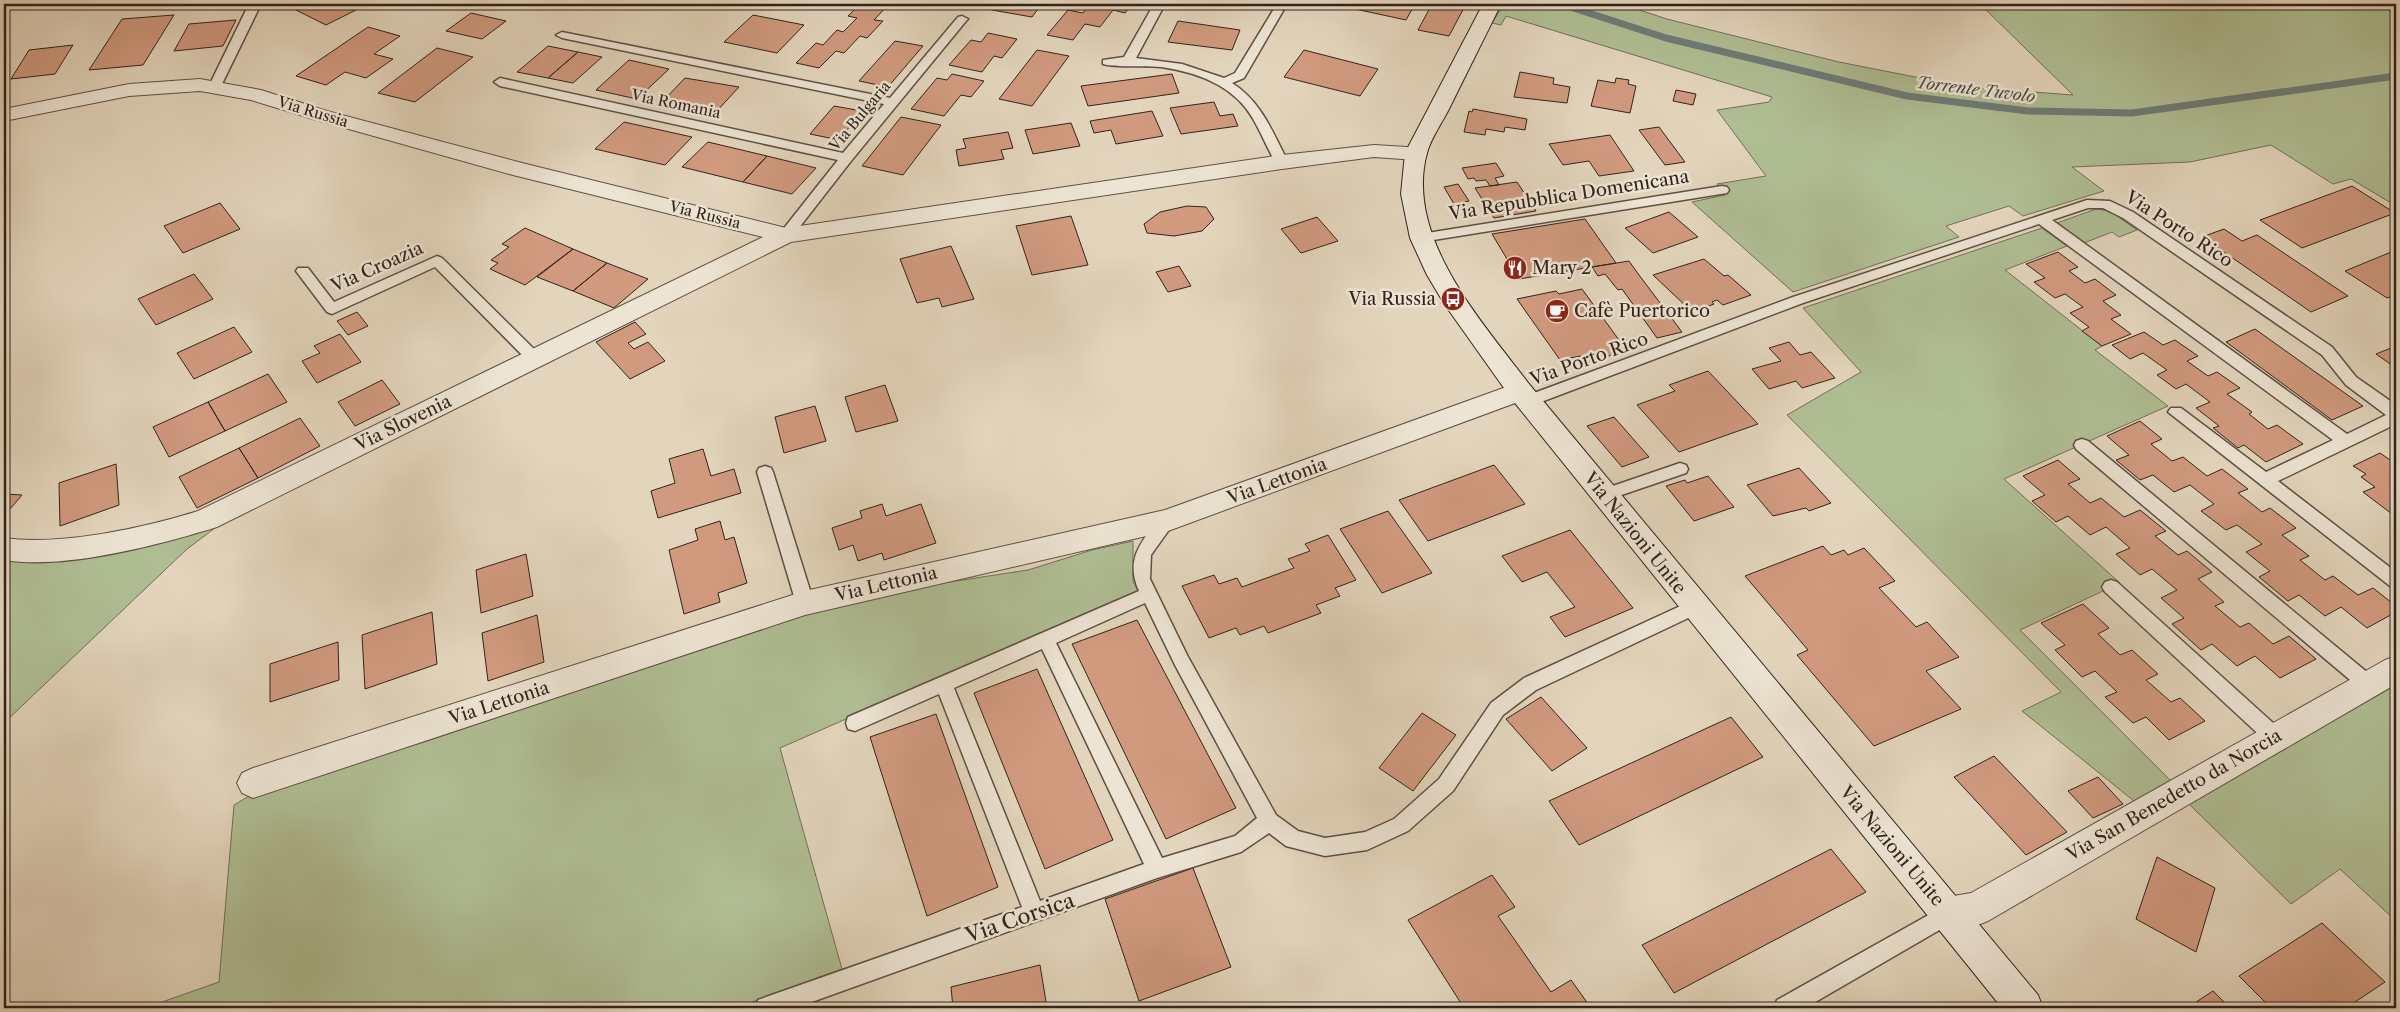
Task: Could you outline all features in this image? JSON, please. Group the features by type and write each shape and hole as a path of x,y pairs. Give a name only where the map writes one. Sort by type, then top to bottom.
{"street":[{"name":"Via Nazioni Unite","path":"1491,5 1416,153 1412,194 1421,238 1453,299 1524,396 2025,1008"},
{"name":"Via Russia","path":"4,115 129,90 200,85 254,94 521,170 786,235 1282,162 1374,151 1416,153"},
{"name":"Via Slovenia","path":"4,549 23,553 95,544 172,530 207,519 786,235"},
{"name":"Via Lettonia","path":"253,783 805,603 1168,520 1524,396"},
{"name":"Via San Benedetto da Norcia","path":"1948,914 1976,909 2396,669"}],"lane":[{"path":"214,88 255,4"},
{"path":"1129,60 1159,4"},
{"path":"1224,82 1240,75 1282,4"},
{"name":"Via Bulgaria","path":"786,235 846,158 962,19"},
{"path":"562,35 892,102"},
{"path":"1107,62 1129,60 1197,71 1224,82 1248,101 1282,162"},
{"name":"Via Romania","path":"500,82 846,158"},
{"name":"Via Repubblica Domenicana","path":"1421,238 1722,190"},
{"name":"Via Porto Rico","path":"1524,396 1798,300 2095,202 2114,207 2327,351 2351,381 2394,413 2394,418 2265,480"},
{"path":"2041,219 2345,441"},
{"name":"Via Croazia","path":"303,271 332,309 437,261 534,358"},
{"path":"2176,412 2396,581"},
{"path":"2082,445 2368,684"},
{"path":"1604,495 1680,469"},
{"path":"765,472 805,603"},
{"path":"1168,520 1143,553 1142,579 1180,660 1269,821 1293,840 1325,847 1367,841 1401,825 1446,785 1497,709 1530,684 1695,607"},
{"path":"2112,588 2275,737"},
{"path":"855,724 1149,594"},
{"path":"1046,640 1157,869"},
{"path":"944,684 1035,913"},
{"name":"Via Corsica","path":"766,1008 1157,869 1241,843 1269,821"},
{"path":"1785,1008 1948,914"}],"green space":[{"path":"1504,4 1621,4 1667,19 1839,62 1966,87 2073,95 1980,4 2396,4 2396,206 2351,179 2333,184 2271,145 2190,162 2072,167 2104,191 2023,216 2009,206 1946,226 1959,237 1793,292 1692,202 1725,195 1717,184 1766,176 1717,110 1769,102 1772,97 1506,16 1501,25 1492,23"},
{"path":"2096,209 2110,211 2137,230 2119,237 2112,232 2084,243 2057,223"},
{"path":"2042,228 2067,246 2005,270 2102,346 2095,350 2168,406 2004,479 2120,583 2020,630 2171,781 2134,801 2022,711 2061,692 1787,415 1861,372 1803,308"},
{"path":"219,525 187,549 4,723 4,561 59,559 113,552 139,547"},
{"path":"1133,541 1133,581 1138,591 780,748 842,969 736,1008 145,1008 219,982 234,805 256,792 424,742 808,614 897,590 1028,570 1092,550"},
{"path":"2396,685 2396,921 2340,869 2291,904 2189,804"}],"building":[{"path":"194,4 238,4 192,8"},
{"path":"284,4 368,4 326,25"},
{"path":"860,4 889,4 874,20 883,21 867,38 860,36 844,53 836,51 819,68 796,63 816,43 823,45 837,30 843,32 857,18 848,16"},
{"path":"997,4 1042,4 1032,17 992,10"},
{"path":"1090,4 1132,4 1125,13 1113,10 1100,27 1085,24 1073,40 1047,35 1068,10 1083,13"},
{"path":"1332,4 1415,4 1406,20"},
{"path":"1432,4 1466,4 1449,36 1418,30"},
{"path":"471,13 506,21 482,39 446,31"},
{"path":"174,15 143,65 89,70 122,19"},
{"path":"753,15 804,25 777,53 724,42"},
{"path":"236,20 223,46 174,51 189,24"},
{"path":"1178,21 1240,30 1232,50 1168,42"},
{"path":"368,27 400,36 374,54 393,59 366,78 345,72 326,85 296,76"},
{"path":"988,33 1017,39 1002,58 994,56 982,72 949,65 971,40 981,42"},
{"path":"895,41 923,46 888,87 859,81"},
{"path":"73,45 55,74 11,79 29,50"},
{"path":"548,46 578,52 548,78 517,72"},
{"path":"437,48 473,57 415,102 378,93"},
{"path":"1037,50 1069,56 1032,106 999,99"},
{"path":"1304,50 1378,69 1360,96 1284,77"},
{"path":"578,52 602,57 573,83 548,78"},
{"path":"629,60 669,69 637,99 596,90"},
{"path":"1520,72 1554,78 1553,84 1570,87 1567,103 1514,97"},
{"path":"952,74 984,81 971,97 961,95 944,116 911,109 937,78 947,80"},
{"path":"1172,74 1179,93 1088,106 1081,86"},
{"path":"685,78 739,87 715,113 661,103"},
{"path":"1616,78 1629,80 1628,84 1636,86 1630,113 1591,106 1598,80 1615,83"},
{"path":"1676,90 1696,94 1693,105 1673,101"},
{"path":"1214,102 1220,116 1233,114 1238,126 1181,134 1170,108"},
{"path":"834,106 862,111 839,140 810,134"},
{"path":"1473,109 1527,119 1525,130 1505,127 1504,132 1486,129 1485,135 1464,132 1469,111 1472,112"},
{"path":"1152,111 1163,136 1116,144 1111,130 1094,133 1090,121"},
{"path":"901,117 941,125 903,175 862,166"},
{"path":"624,122 692,137 665,165 595,149"},
{"path":"1071,123 1080,146 1033,154 1025,130"},
{"path":"1659,127 1685,162 1665,165 1639,130"},
{"path":"1008,132 1013,148 1001,150 1004,159 959,166 956,150 966,148 963,139"},
{"path":"1610,135 1634,171 1599,176 1589,161 1563,165 1549,144"},
{"path":"708,142 767,156 743,182 682,167"},
{"path":"767,156 816,168 792,194 743,182"},
{"path":"1496,163 1504,176 1495,178 1499,185 1490,186 1486,180 1476,181 1474,178 1468,179 1462,168"},
{"path":"1517,182 1536,211 1494,218 1475,188"},
{"path":"1458,184 1469,201 1454,204 1444,187"},
{"path":"2352,186 2395,213 2302,248 2260,220"},
{"path":"220,203 240,229 183,253 164,226"},
{"path":"1187,206 1206,207 1214,219 1202,231 1174,236 1147,233 1144,224 1160,212"},
{"path":"1669,212 1698,237 1653,253 1625,228"},
{"path":"1071,216 1088,265 1032,275 1016,226"},
{"path":"1317,217 1338,241 1301,253 1281,229"},
{"path":"1585,219 1616,263 1519,279 1492,234"},
{"path":"525,228 573,249 525,285 490,269 498,263 491,260 509,247 502,244"},
{"path":"2224,229 2242,241 2257,235 2348,296 2311,312 2202,237"},
{"path":"951,246 974,299 942,307 939,298 917,303 900,259"},
{"path":"573,249 607,263 573,291 537,277"},
{"path":"2396,250 2396,295 2387,298 2345,271"},
{"path":"2058,252 2078,267 2069,271 2085,283 2095,279 2116,295 2103,301 2121,315 2111,319 2131,334 2102,346 2082,331 2089,327 2070,313 2083,307 2065,294 2055,298 2034,282 2045,278 2026,264"},
{"path":"1704,259 1724,276 1728,275 1751,295 1723,305 1717,300 1712,302 1714,304 1704,308 1706,310 1698,313 1692,307 1688,308 1653,275"},
{"path":"1629,261 1682,332 1657,338 1622,289 1618,290 1605,274 1598,276 1592,267"},
{"path":"607,263 648,279 614,308 573,291"},
{"path":"1179,266 1191,286 1168,292 1156,272"},
{"path":"194,274 213,299 156,325 138,299"},
{"path":"1582,289 1619,340 1626,339 1633,348 1587,363 1581,356 1560,360 1517,299 1556,291 1559,294"},
{"path":"357,312 368,326 348,335 337,321"},
{"path":"635,322 646,334 628,343 634,349 648,342 665,361 630,379 596,342"},
{"path":"234,327 252,352 194,379 177,353"},
{"path":"2255,329 2363,406 2332,420 2226,342"},
{"path":"2144,332 2163,345 2175,340 2198,356 2187,361 2208,376 2217,372 2240,388 2227,394 2252,412 2249,414 2268,429 2277,425 2303,444 2266,462 2244,445 2238,448 2213,428 2219,426 2196,408 2210,402 2186,384 2176,389 2157,375 2167,370 2143,353 2130,359 2112,345"},
{"path":"340,334 361,362 317,383 302,361 320,353 314,346"},
{"path":"1789,342 1800,355 1811,352 1835,378 1802,388 1796,381 1769,389 1752,369 1781,361 1769,348"},
{"path":"2391,348 2396,350 2396,368 2376,354"},
{"path":"1708,371 1758,424 1679,452 1637,405 1675,391 1669,385"},
{"path":"268,374 287,402 225,431 208,402"},
{"path":"382,380 400,404 355,426 338,402"},
{"path":"885,385 898,421 856,432 845,397"},
{"path":"208,402 225,431 169,457 153,427"},
{"path":"815,406 826,441 784,453 775,417"},
{"path":"1614,417 1649,457 1622,467 1587,426"},
{"path":"300,418 320,446 258,478 239,448"},
{"path":"2140,421 2162,439 2151,444 2172,461 2183,457 2207,476 2222,469 2248,489 2238,493 2262,512 2270,508 2296,528 2282,535 2309,556 2300,560 2325,580 2333,576 2358,595 2373,588 2396,606 2396,612 2367,628 2341,607 2325,616 2299,595 2288,601 2259,577 2270,571 2246,552 2262,544 2237,525 2226,530 2201,511 2214,504 2190,485 2174,492 2153,475 2140,480 2116,460 2129,455 2107,436"},
{"path":"239,448 258,478 197,508 179,477"},
{"path":"703,449 711,476 734,469 741,493 658,518 651,491 675,483 669,459"},
{"path":"2380,453 2396,464 2396,517 2363,492 2375,487 2361,477 2366,474 2353,466"},
{"path":"2058,460 2080,479 2068,484 2090,503 2101,498 2124,517 2140,510 2166,531 2155,536 2178,555 2187,551 2212,572 2198,579 2224,602 2215,606 2240,627 2249,623 2273,644 2289,636 2316,659 2280,678 2255,656 2237,666 2212,644 2201,650 2172,624 2184,618 2161,598 2177,590 2152,569 2140,575 2116,554 2130,548 2106,527 2090,535 2068,516 2056,522 2032,501 2045,495 2023,476"},
{"path":"116,464 119,505 60,526 59,483"},
{"path":"1494,465 1525,504 1428,541 1399,500"},
{"path":"1799,468 1831,503 1809,511 1806,508 1773,516 1747,485"},
{"path":"1708,476 1734,507 1694,521 1666,486 1685,480 1687,483"},
{"path":"4,494 22,495 4,516"},
{"path":"882,504 886,516 921,504 936,543 884,560 882,553 858,561 853,545 839,550 832,528 862,518 860,511"},
{"path":"1388,511 1432,573 1382,593 1340,529"},
{"path":"720,521 725,540 734,537 747,583 718,593 720,602 684,614 669,550 698,540 695,529"},
{"path":"1570,530 1633,608 1565,637 1550,617 1575,607 1547,572 1522,582 1502,556"},
{"path":"1328,535 1356,580 1335,588 1340,596 1316,605 1321,613 1268,633 1264,626 1240,635 1236,628 1209,638 1182,586 1214,575 1219,584 1237,578 1242,587 1294,568 1288,559 1310,551 1305,544"},
{"path":"1823,546 1831,555 1844,550 1848,555 1864,548 1895,581 1879,588 1916,627 1927,622 1959,657 1926,671 1961,709 1874,746 1797,655 1808,650 1745,576"},
{"path":"526,554 533,596 481,613 476,570"},
{"path":"2083,604 2109,628 2098,634 2120,655 2132,650 2158,674 2146,680 2171,702 2180,698 2205,721 2169,740 2146,717 2133,723 2105,697 2117,692 2095,671 2082,677 2055,650 2065,645 2041,623"},
{"path":"432,612 437,664 365,689 362,635"},
{"path":"537,615 544,662 488,681 482,633"},
{"path":"1137,620 1236,808 1166,839 1072,644"},
{"path":"338,642 339,680 270,702 270,664"},
{"path":"1037,669 1113,840 1045,869 974,693"},
{"path":"1541,697 1587,748 1552,771 1506,719"},
{"path":"1422,713 1456,735 1413,791 1379,768"},
{"path":"936,714 998,887 927,916 870,737"},
{"path":"1731,717 1763,757 1579,845 1549,801"},
{"path":"1994,756 2067,832 2026,855 1954,777"},
{"path":"2098,777 2123,804 2093,818 2068,791"},
{"path":"1831,849 1866,892 1674,993 1642,945"},
{"path":"2157,857 2215,888 2196,952 2136,919"},
{"path":"1193,868 1231,967 1139,1001 1105,899"},
{"path":"1492,875 1515,907 1498,916 1551,992 1571,980 1591,1008 1464,1008 1408,920"},
{"path":"2322,923 2385,982 2346,1008 2271,1008 2239,976"},
{"path":"1040,965 1047,1008 953,1008 951,987"},
{"path":"2213,991 2230,1008 2187,1008"}],"waterway":[{"name":"Torrente Tuvolo","path":"1561,4 1666,38 1907,96 2028,111 2132,113 2396,76"}],"place":[{"name":"Mary 2","path":"1515,268"},
{"name":"Via Russia","path":"1453,299"},
{"name":"Cafè Puertorico","path":"1557,311"}]}
